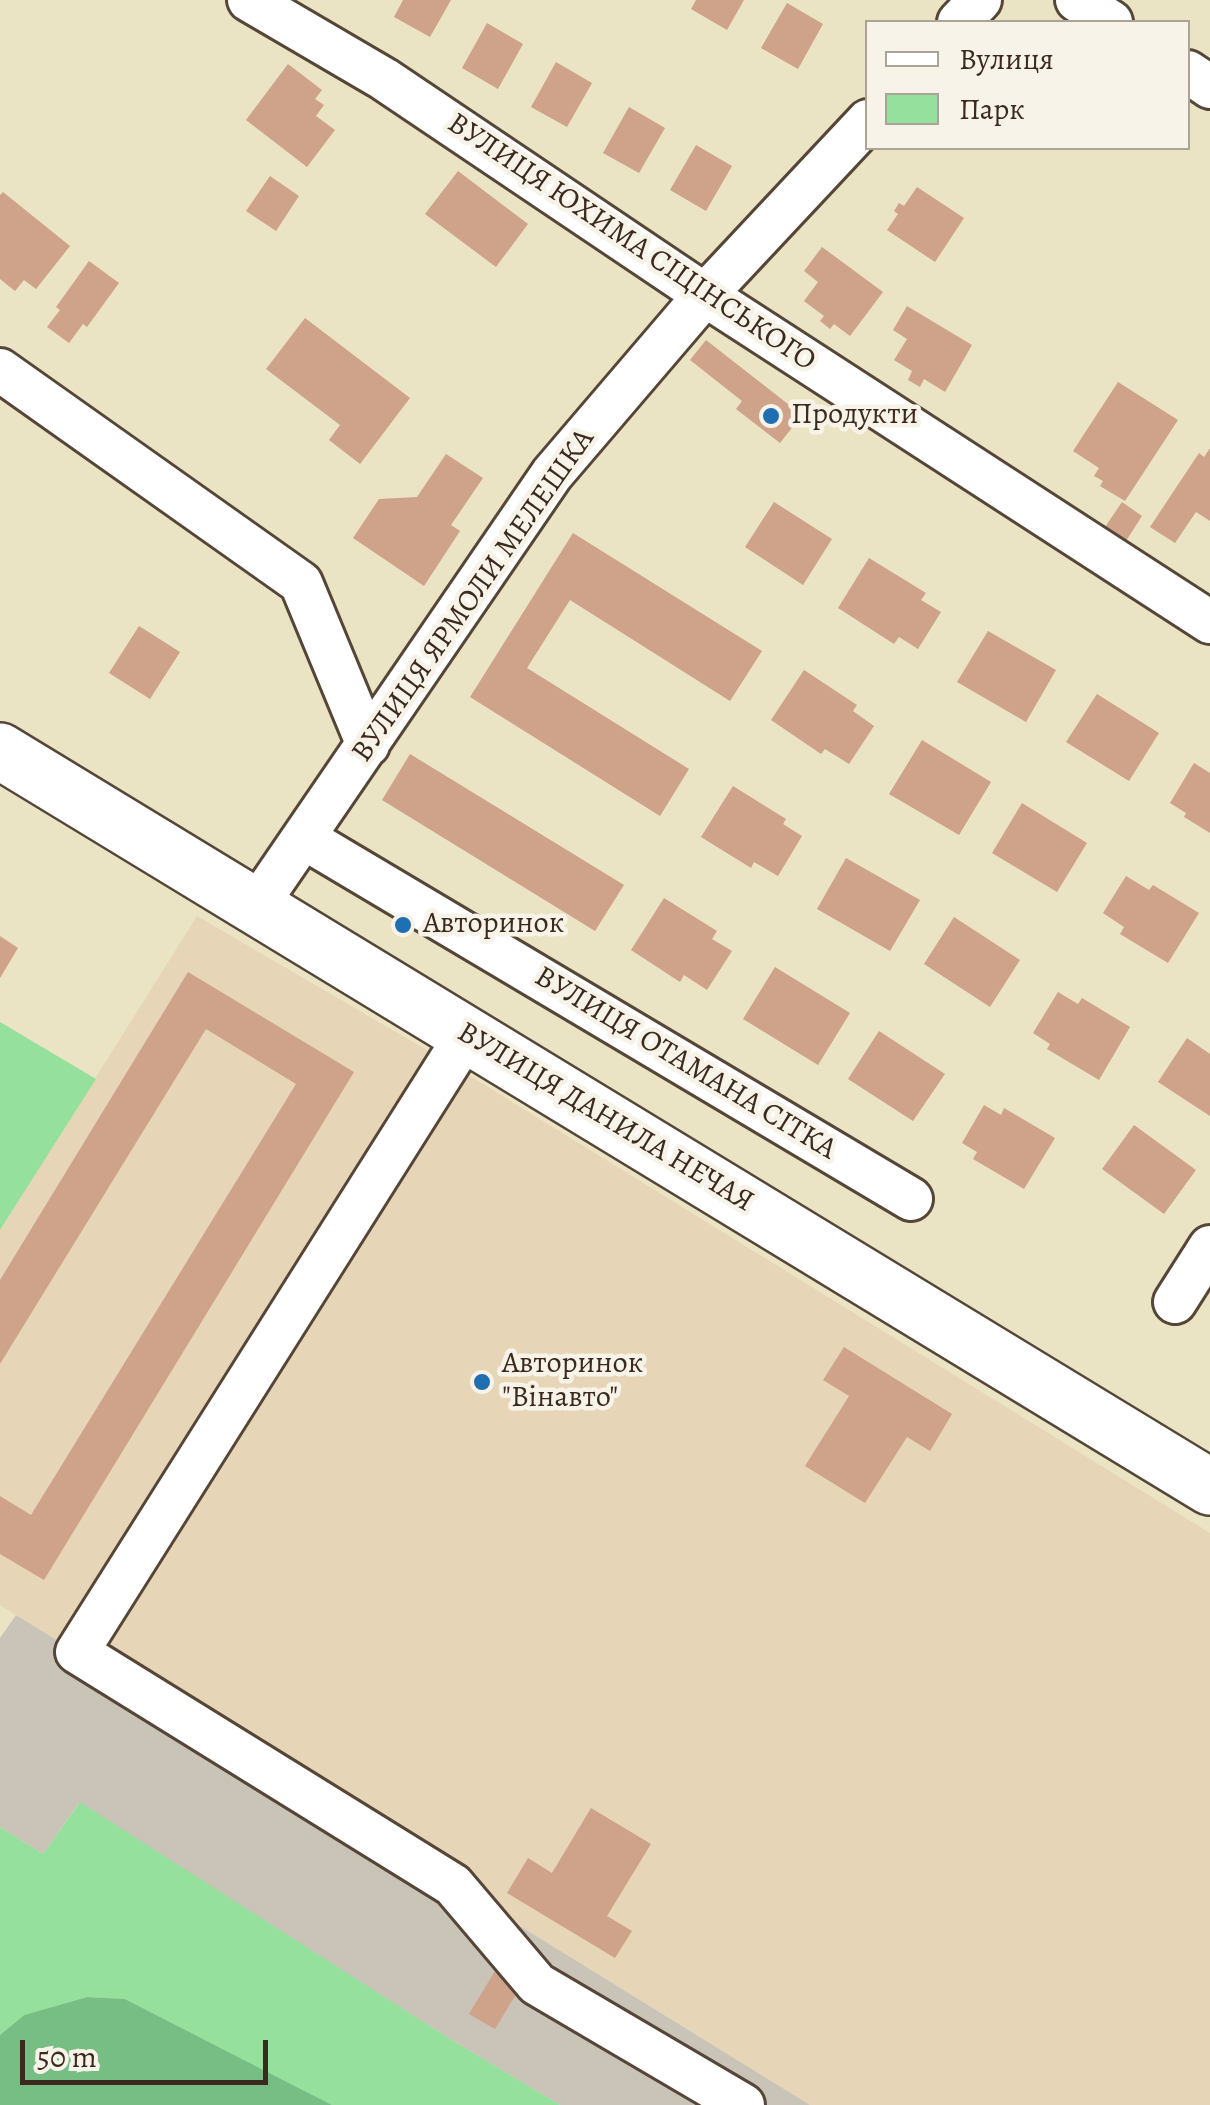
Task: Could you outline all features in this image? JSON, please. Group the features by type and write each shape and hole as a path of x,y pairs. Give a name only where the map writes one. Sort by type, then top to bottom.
{"main road":[{"name":"ВУЛИЦЯ ДАНИЛА НЕЧАЯ","path":"0,750 1210,1486"}],"street":[{"name":"ВУЛИЦЯ ЮХИМА СІЦІНСЬКОГО","path":"249,0 384,79 705,294 1210,622"},
{"path":"961,20 980,0"},
{"path":"1077,0 1108,20"},
{"name":"ВУЛИЦЯ ЯРМОЛИ МЕЛЕШКА","path":"257,905 552,474 705,294 865,124"},
{"path":"0,370 301,583 368,744"},
{"name":"ВУЛИЦЯ ОТАМАНА СІТКА","path":"304,838 911,1199"},
{"path":"468,1034 78,1652 453,1885 538,1984 742,2105"},
{"path":"1175,1302 1210,1246"}],"shaded area":[{"name":"Авторинок \"Вінавто\"","path":"197,916 449,1063 1210,1533 1210,2105 810,2105 0,1605 0,1230"},
{"path":"16,1615 810,2105 560,2105 79,1803 43,1854 0,1827 0,1638"}],"green space":[{"path":"0,1022 96,1079 0,1230"},
{"path":"80,1802 560,2105 332,2105 125,1999 87,1997 24,2015 0,2035 0,1827 43,1854"},
{"path":"87,1997 125,1999 332,2105 0,2105 0,2035 24,2015"}],"building":[{"path":"403,0 451,0 430,37 394,17"},
{"path":"696,0 744,0 727,30 691,9"},
{"path":"787,3 823,24 798,69 761,48"},
{"path":"487,23 523,44 498,89 462,68"},
{"path":"556,62 592,83 567,127 531,107"},
{"path":"288,64 322,90 315,99 324,105 316,116 335,130 307,167 246,120"},
{"path":"629,107 665,128 639,173 603,153"},
{"path":"696,145 732,166 706,211 670,190"},
{"path":"458,171 528,224 496,267 425,214"},
{"path":"270,176 299,196 276,231 246,211"},
{"path":"917,187 964,218 935,262 887,230 898,214 894,211 899,203 904,206"},
{"path":"3,192 70,246 36,289 24,280 15,291 0,279"},
{"path":"822,247 883,292 850,336 834,324 830,329 820,321 824,316 804,301 818,282 804,271"},
{"path":"89,261 119,283 87,327 83,324 69,343 47,327 60,310 56,307"},
{"path":"907,306 972,345 945,392 924,379 920,387 908,380 912,371 894,360 907,339 893,330"},
{"path":"305,318 410,398 360,464 329,440 340,425 266,369"},
{"path":"706,340 802,415 780,443 736,409 742,401 690,360"},
{"path":"1118,382 1178,420 1125,501 1100,486 1103,481 1094,476 1099,468 1073,451"},
{"path":"1210,448 1210,521 1196,512 1175,543 1150,527 1199,453 1204,457"},
{"path":"446,454 483,478 451,525 460,531 424,586 353,538 379,499 417,497"},
{"path":"774,502 832,539 803,585 745,547"},
{"path":"1122,502 1142,516 1124,544 1103,530"},
{"path":"573,533 762,651 730,701 570,600 527,668 689,769 660,816 470,697"},
{"path":"869,558 926,593 921,600 941,612 918,649 899,637 894,644 838,608"},
{"path":"139,626 180,652 150,699 109,673"},
{"path":"988,631 1056,670 1026,722 957,682"},
{"path":"804,670 857,705 853,711 874,726 849,764 825,749 821,754 771,720"},
{"path":"1097,694 1159,733 1129,781 1066,742"},
{"path":"922,740 991,782 959,835 889,794"},
{"path":"410,754 624,885 595,931 382,800"},
{"path":"1194,763 1210,773 1210,833 1170,803"},
{"path":"733,786 786,819 783,824 802,836 778,876 754,862 751,868 701,837"},
{"path":"1022,803 1087,843 1057,892 992,853"},
{"path":"846,858 920,900 890,951 817,909"},
{"path":"1126,876 1149,890 1153,885 1199,913 1168,963 1120,934 1124,927 1103,913"},
{"path":"664,898 717,931 712,939 732,951 707,990 684,975 680,982 631,950"},
{"path":"954,917 1020,960 990,1007 924,964"},
{"path":"0,936 18,948 0,978"},
{"path":"775,967 850,1013 818,1065 743,1019"},
{"path":"188,972 354,1072 44,1580 0,1554 0,1496 31,1515 296,1084 206,1029 0,1364 0,1280"},
{"path":"1058,992 1078,1004 1082,998 1130,1027 1099,1080 1047,1049 1050,1044 1033,1033"},
{"path":"879,1031 945,1074 913,1121 848,1079"},
{"path":"1187,1038 1210,1054 1210,1116 1158,1082"},
{"path":"984,1105 1001,1115 1004,1108 1055,1138 1024,1189 973,1159 977,1152 962,1143"},
{"path":"1134,1125 1196,1170 1164,1214 1102,1169"},
{"path":"844,1347 952,1414 930,1451 907,1437 865,1503 805,1466 849,1396 823,1380"},
{"path":"591,1808 651,1844 607,1916 632,1931 615,1958 507,1893 528,1858 552,1873"},
{"path":"495,1971 521,1986 495,2029 469,2014"}],"place":[{"name":"Продукти","path":"771,416"},
{"name":"Авторинок","path":"403,925"},
{"name":"Авторинок \"Вінавто\"","path":"482,1382"}]}
